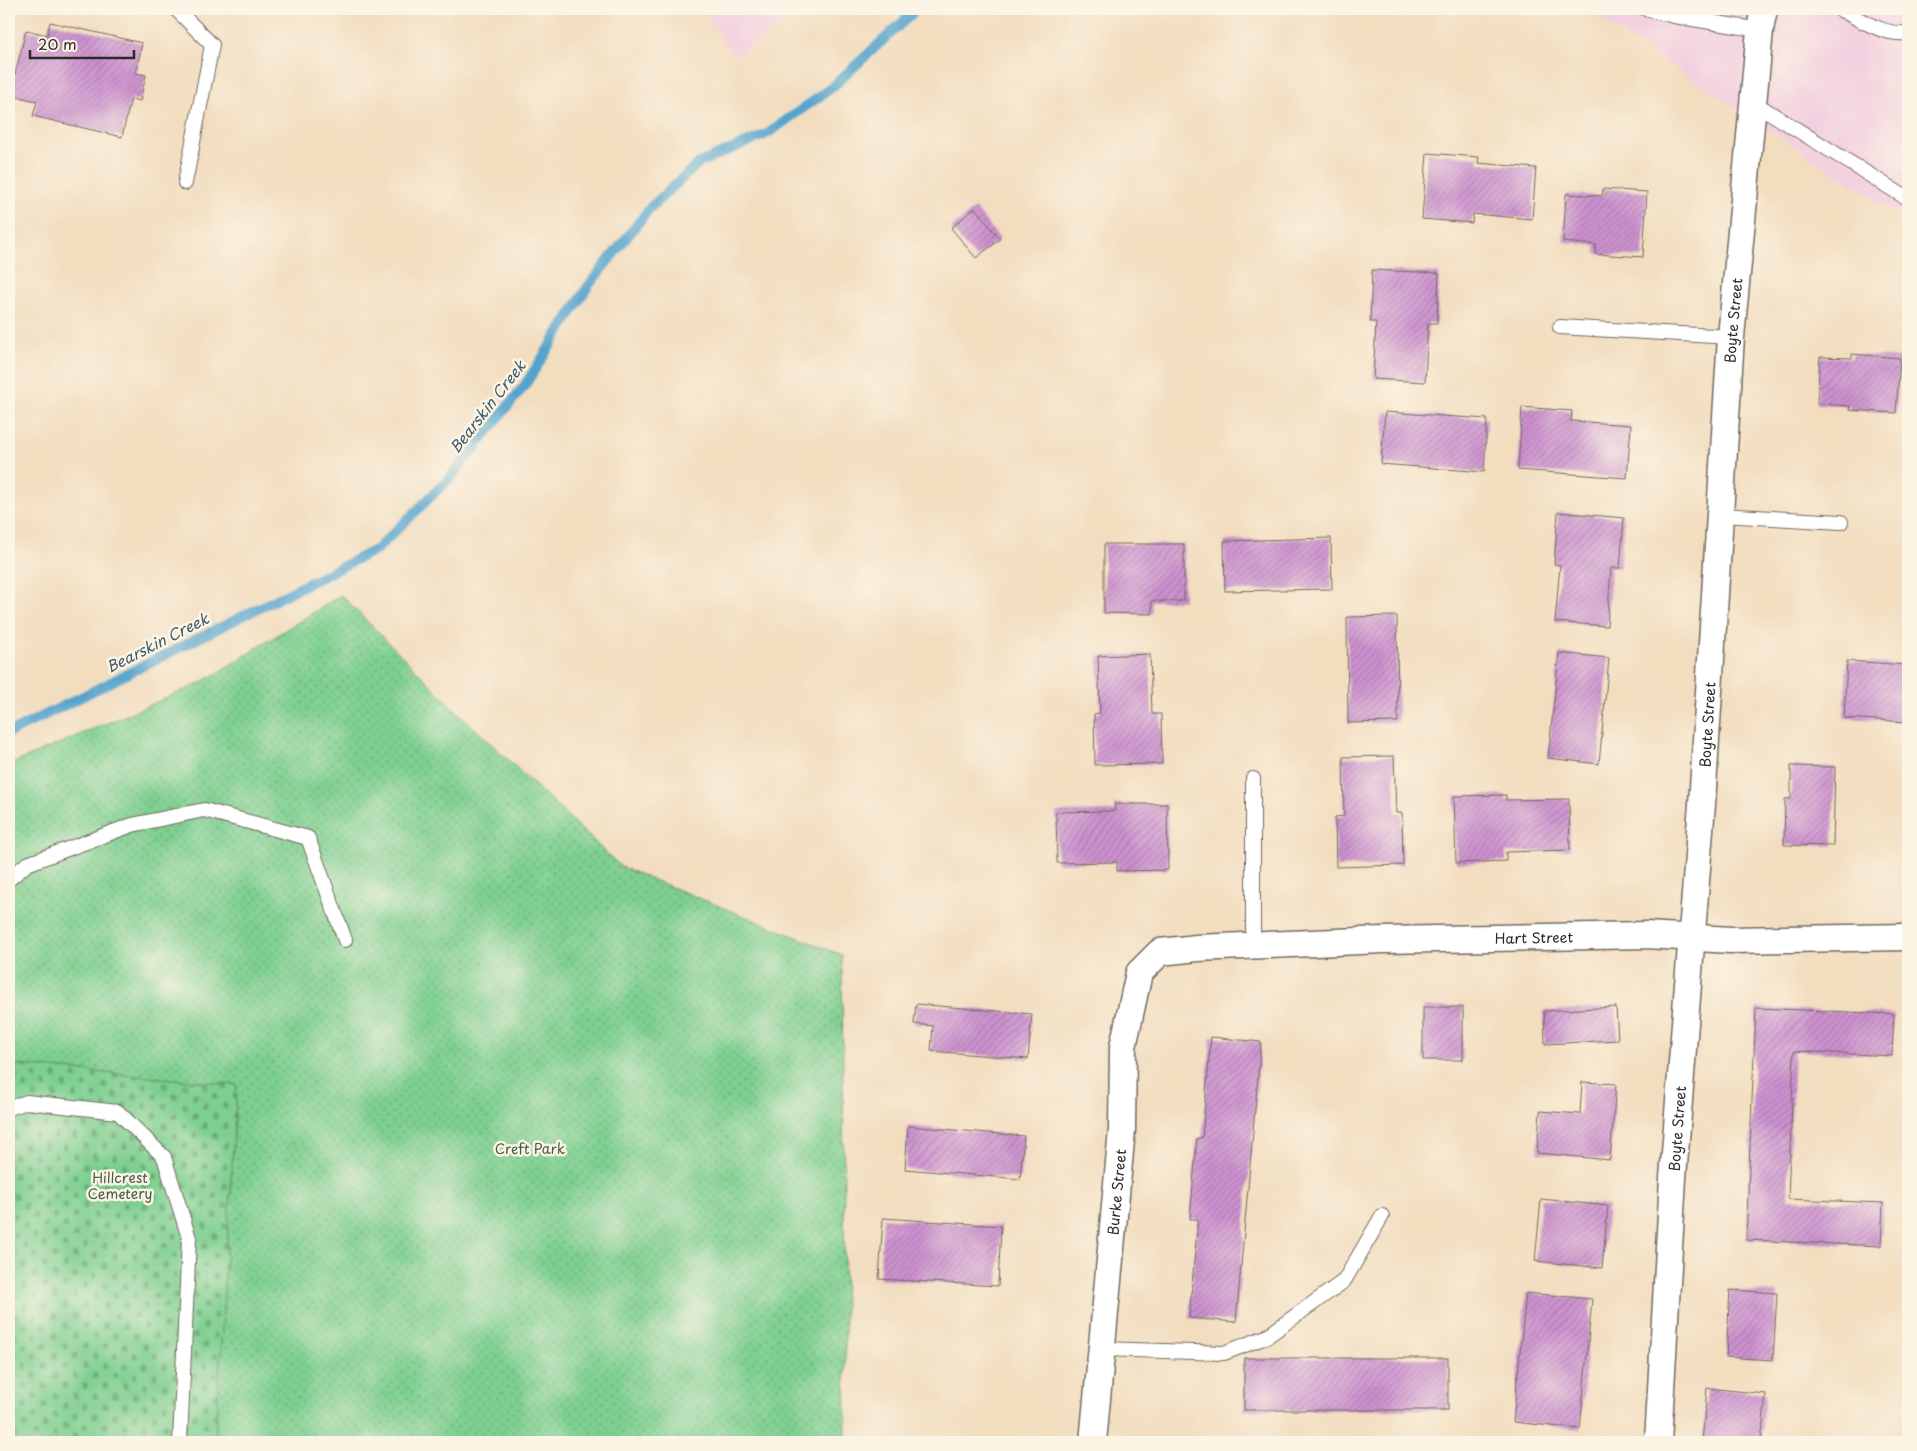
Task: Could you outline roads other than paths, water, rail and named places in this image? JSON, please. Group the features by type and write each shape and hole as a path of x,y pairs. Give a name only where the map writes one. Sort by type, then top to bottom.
{"street":[{"name":"Boyte Street","path":"1658,1442 1673,1178 1703,794 1731,337 1762,19"},
{"name":"Hart Street","path":"1160,952 1197,948 1383,940 1646,935 1731,940 1908,937"},
{"name":"Burke Street","path":"1093,1442 1122,1130 1123,1047 1139,974 1160,952"}],"lane":[{"path":"176,9 212,45 184,183"},
{"path":"1646,9 1762,19"},
{"path":"1842,10 1873,27 1901,34 1908,33"},
{"path":"1753,102 1908,198"},
{"path":"1560,327 1731,337"},
{"path":"1720,515 1841,522"},
{"path":"1253,779 1253,945"},
{"path":"9,879 28,864 132,825 204,810 308,838 345,940"},
{"path":"9,1108 26,1102 118,1112 164,1157 189,1238 180,1442"},
{"path":"1102,1349 1224,1353 1266,1337 1344,1281 1382,1216"}],"waterway":[{"name":"Bearskin Creek","path":"9,733 377,549 451,477 525,385 589,285 650,208 699,163 767,134 830,89 917,9"}],"park label":[{"name":"Creft Park","path":"530,1148"},
{"name":"Hillcrest Cemetery","path":"120,1186"}]}
